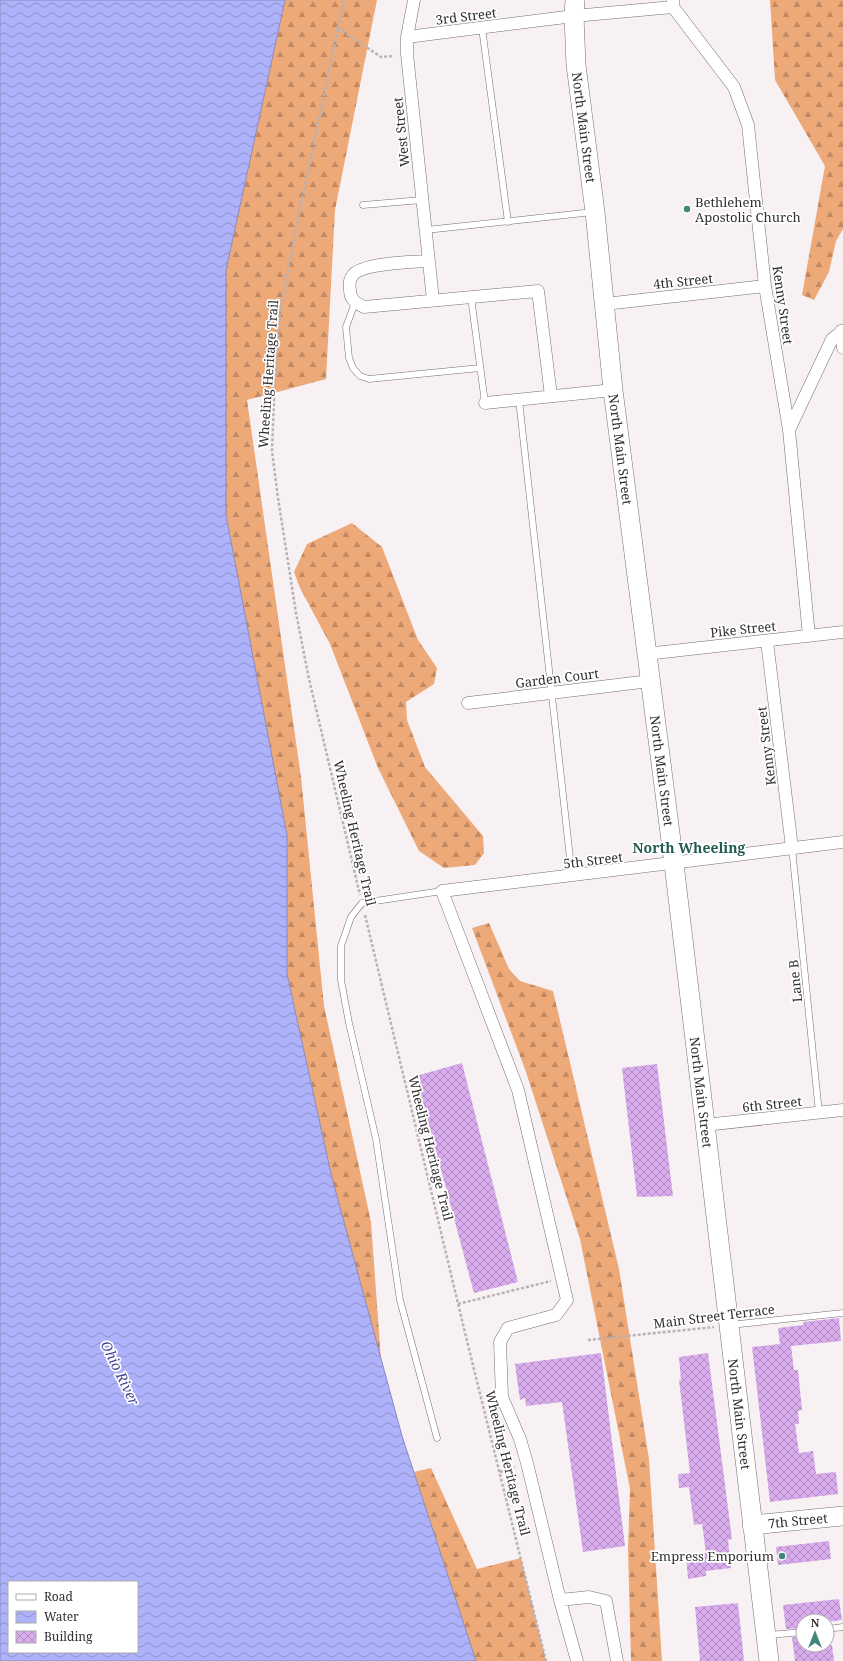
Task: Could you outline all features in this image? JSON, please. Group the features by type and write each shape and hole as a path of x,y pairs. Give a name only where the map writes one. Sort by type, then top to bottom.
{"main road":[{"name":"North Main Street","path":"575,8 576,65 595,212 613,390 674,864 769,1661"},
{"name":"7th Street","path":"752,1525 843,1516"}],"street":[{"name":"West Street","path":"414,0 407,37 407,54 433,300"},
{"name":"3rd Street","path":"407,37 482,28 575,8 673,4"},
{"name":"Kenny Street","path":"673,4 734,87 748,125 765,286 789,430 809,636"},
{"path":"429,261 366,267 354,273 349,283 350,295 355,303 364,308 433,300 538,291 551,396"},
{"name":"4th Street","path":"605,304 765,286"},
{"path":"789,430 832,339 842,331"},
{"path":"842,331 843,348"},
{"path":"485,403 613,390"},
{"name":"Pike Street","path":"646,654 843,632"},
{"name":"Kenny Street","path":"768,641 792,848"},
{"name":"Garden Court","path":"468,703 650,681"},
{"name":"5th Street","path":"442,892 843,842"},
{"path":"442,892 518,1090 567,1300 556,1315 508,1328 500,1342 502,1397 520,1439 560,1600 577,1661"},
{"name":"6th Street","path":"705,1125 843,1110"},
{"path":"560,1600 589,1597 606,1601 617,1661"}],"lane":[{"path":"482,28 508,222"},
{"path":"363,205 422,200"},
{"path":"426,230 595,212"},
{"path":"471,297 485,403"},
{"path":"355,303 346,327 349,358 353,368 360,376 369,379 480,368"},
{"path":"519,400 572,876"},
{"name":"Lane B","path":"792,848 819,1113"},
{"path":"437,1438 400,1300 376,1139 349,1023 341,980 342,946 351,917 362,903 442,892"},
{"name":"Main Street Terrace","path":"729,1326 843,1313"},
{"path":"766,1635 795,1633"}],"path":[{"name":"Wheeling Heritage Trail","path":"344,0 280,312 275,377 272,451 296,613 306,665 458,1304 546,1661"},
{"path":"338,28 381,57 407,54"},
{"path":"458,1304 562,1278"},
{"name":"Main Street Terrace","path":"588,1340 729,1326"}],"green space":[{"path":"285,0 377,0 335,210 326,379 247,400 301,777 324,1006 371,1222 381,1360 332,1178 287,974 287,835 226,515 226,270"},
{"path":"770,0 843,0 843,229 836,241 829,272 814,300 802,295 825,166 775,80"},
{"path":"352,523 382,547 418,640 437,668 434,684 406,702 407,720 425,767 483,836 484,853 475,865 444,868 419,851 378,768 330,644 300,588 294,572 307,544"},
{"path":"489,923 509,969 520,981 553,991 619,1269 649,1459 662,1661 631,1661 628,1548 630,1489 580,1239 526,1072 472,928"},
{"path":"431,1468 477,1569 521,1558 546,1661 476,1661 414,1472"}],"water":[{"name":"Ohio River","path":"0,0 285,0 226,270 226,515 287,835 287,974 332,1178 402,1436 476,1661 0,1661"}],"building":[{"path":"462,1063 518,1282 474,1293 416,1076"},
{"path":"657,1064 673,1196 637,1197 622,1068"},
{"path":"839,1318 841,1341 791,1346 794,1370 798,1370 802,1410 798,1411 799,1424 795,1424 799,1453 813,1451 816,1474 836,1472 838,1494 770,1502 752,1347 780,1344 778,1328 804,1325 803,1322"},
{"path":"601,1353 625,1546 583,1552 562,1402 526,1406 525,1398 520,1400 515,1364"},
{"path":"708,1353 732,1539 728,1540 731,1568 706,1571 706,1576 688,1579 686,1555 706,1553 702,1524 694,1525 689,1487 679,1488 678,1474 690,1473 679,1380 681,1380 679,1357"},
{"path":"829,1541 831,1559 778,1565 776,1547"},
{"path":"839,1599 842,1620 835,1621 835,1613 795,1613 795,1628 786,1629 783,1605"},
{"path":"738,1603 744,1661 700,1661 695,1607"},
{"path":"792,1637 795,1637 795,1653 833,1653 834,1661 795,1661"}],"place":[{"name":"Bethlehem Apostolic Church","path":"687,209"},
{"name":"Empress Emporium","path":"782,1556"}],"district":[{"name":"North Wheeling","path":"689,848"}]}
